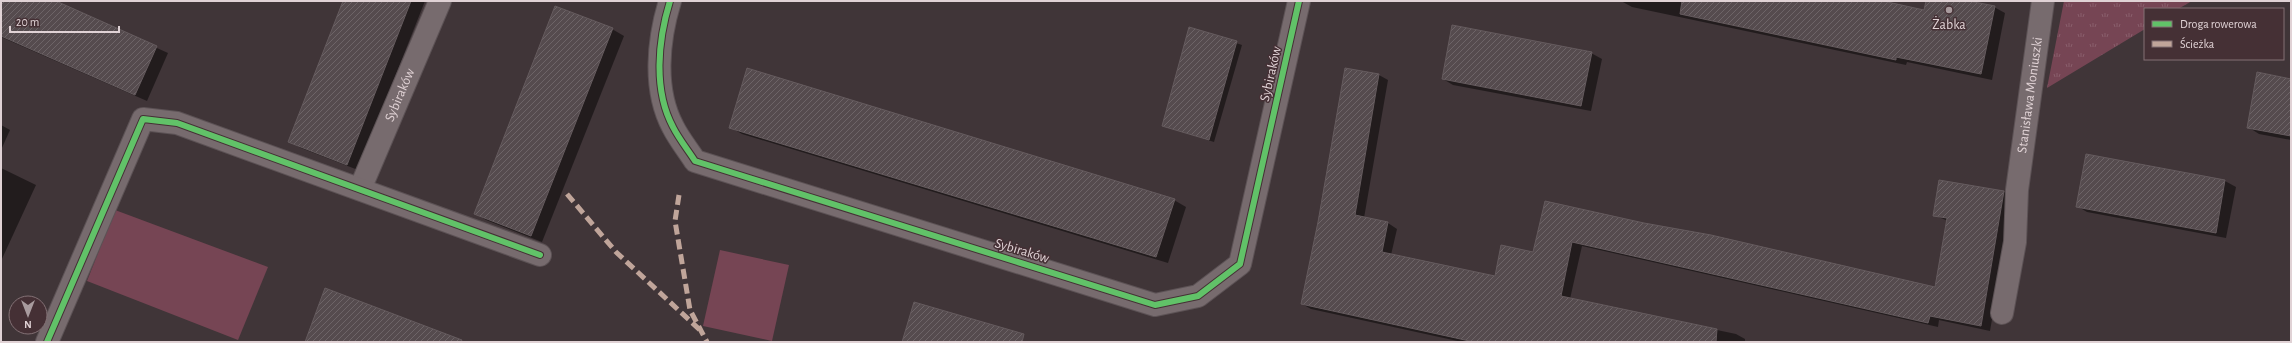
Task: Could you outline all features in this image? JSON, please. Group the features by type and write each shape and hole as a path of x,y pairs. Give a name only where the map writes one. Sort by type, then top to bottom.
{"street":[{"name":"Sybiraków","path":"360,189 440,1"},
{"name":"Sybiraków","path":"666,2 660,67 662,100 673,127 695,161 1155,305 1198,296 1240,264 1299,1"},
{"name":"Stanisława Moniuszki","path":"2002,314 2015,242 2017,190 2043,1"},
{"path":"47,342 143,118 177,123 540,255"}],"green space":[{"path":"2064,1 2192,1 2180,8 2144,8 2144,30 2047,88"},
{"path":"115,210 268,267 238,340 87,281"},
{"path":"720,250 789,265 772,341 703,326"}],"building":[{"path":"1,1 56,1 157,46 135,95 1,36"},
{"path":"343,1 411,1 347,165 288,142"},
{"path":"1682,1 1883,1 1924,10 1926,1 1969,1 1995,6 1981,74 1896,57 1896,60 1680,14"},
{"path":"555,6 613,28 531,236 474,214"},
{"path":"1452,25 1592,52 1581,106 1442,79"},
{"path":"1189,27 1237,41 1209,140 1162,126"},
{"path":"747,68 1175,199 1156,257 729,128"},
{"path":"1345,68 1379,74 1355,215 1388,222 1382,252 1495,276 1501,245 1533,252 1545,201 1644,223 1711,235 1935,287 1947,218 1933,216 1939,180 2004,191 1981,326 1930,316 1928,323 1572,242 1561,296 1717,329 1716,342 1474,342 1301,304 1318,222"},
{"path":"2257,72 2291,79 2291,136 2247,128"},
{"path":"2086,154 2225,180 2216,233 2076,207"},
{"path":"325,288 462,340 461,342 305,342"},
{"path":"914,302 1024,334 1022,342 902,342"}],"marked path":[{"path":"567,194 616,252 700,330"},
{"path":"679,195 675,221 690,310 707,342"}],"cycle path":[{"path":"670,1 660,48 660,81 662,97 673,127 695,161 1155,305 1198,296 1240,264 1299,1"},
{"path":"47,342 143,119 177,123 540,255"}],"place":[{"name":"Żabka","path":"1949,10"}]}
